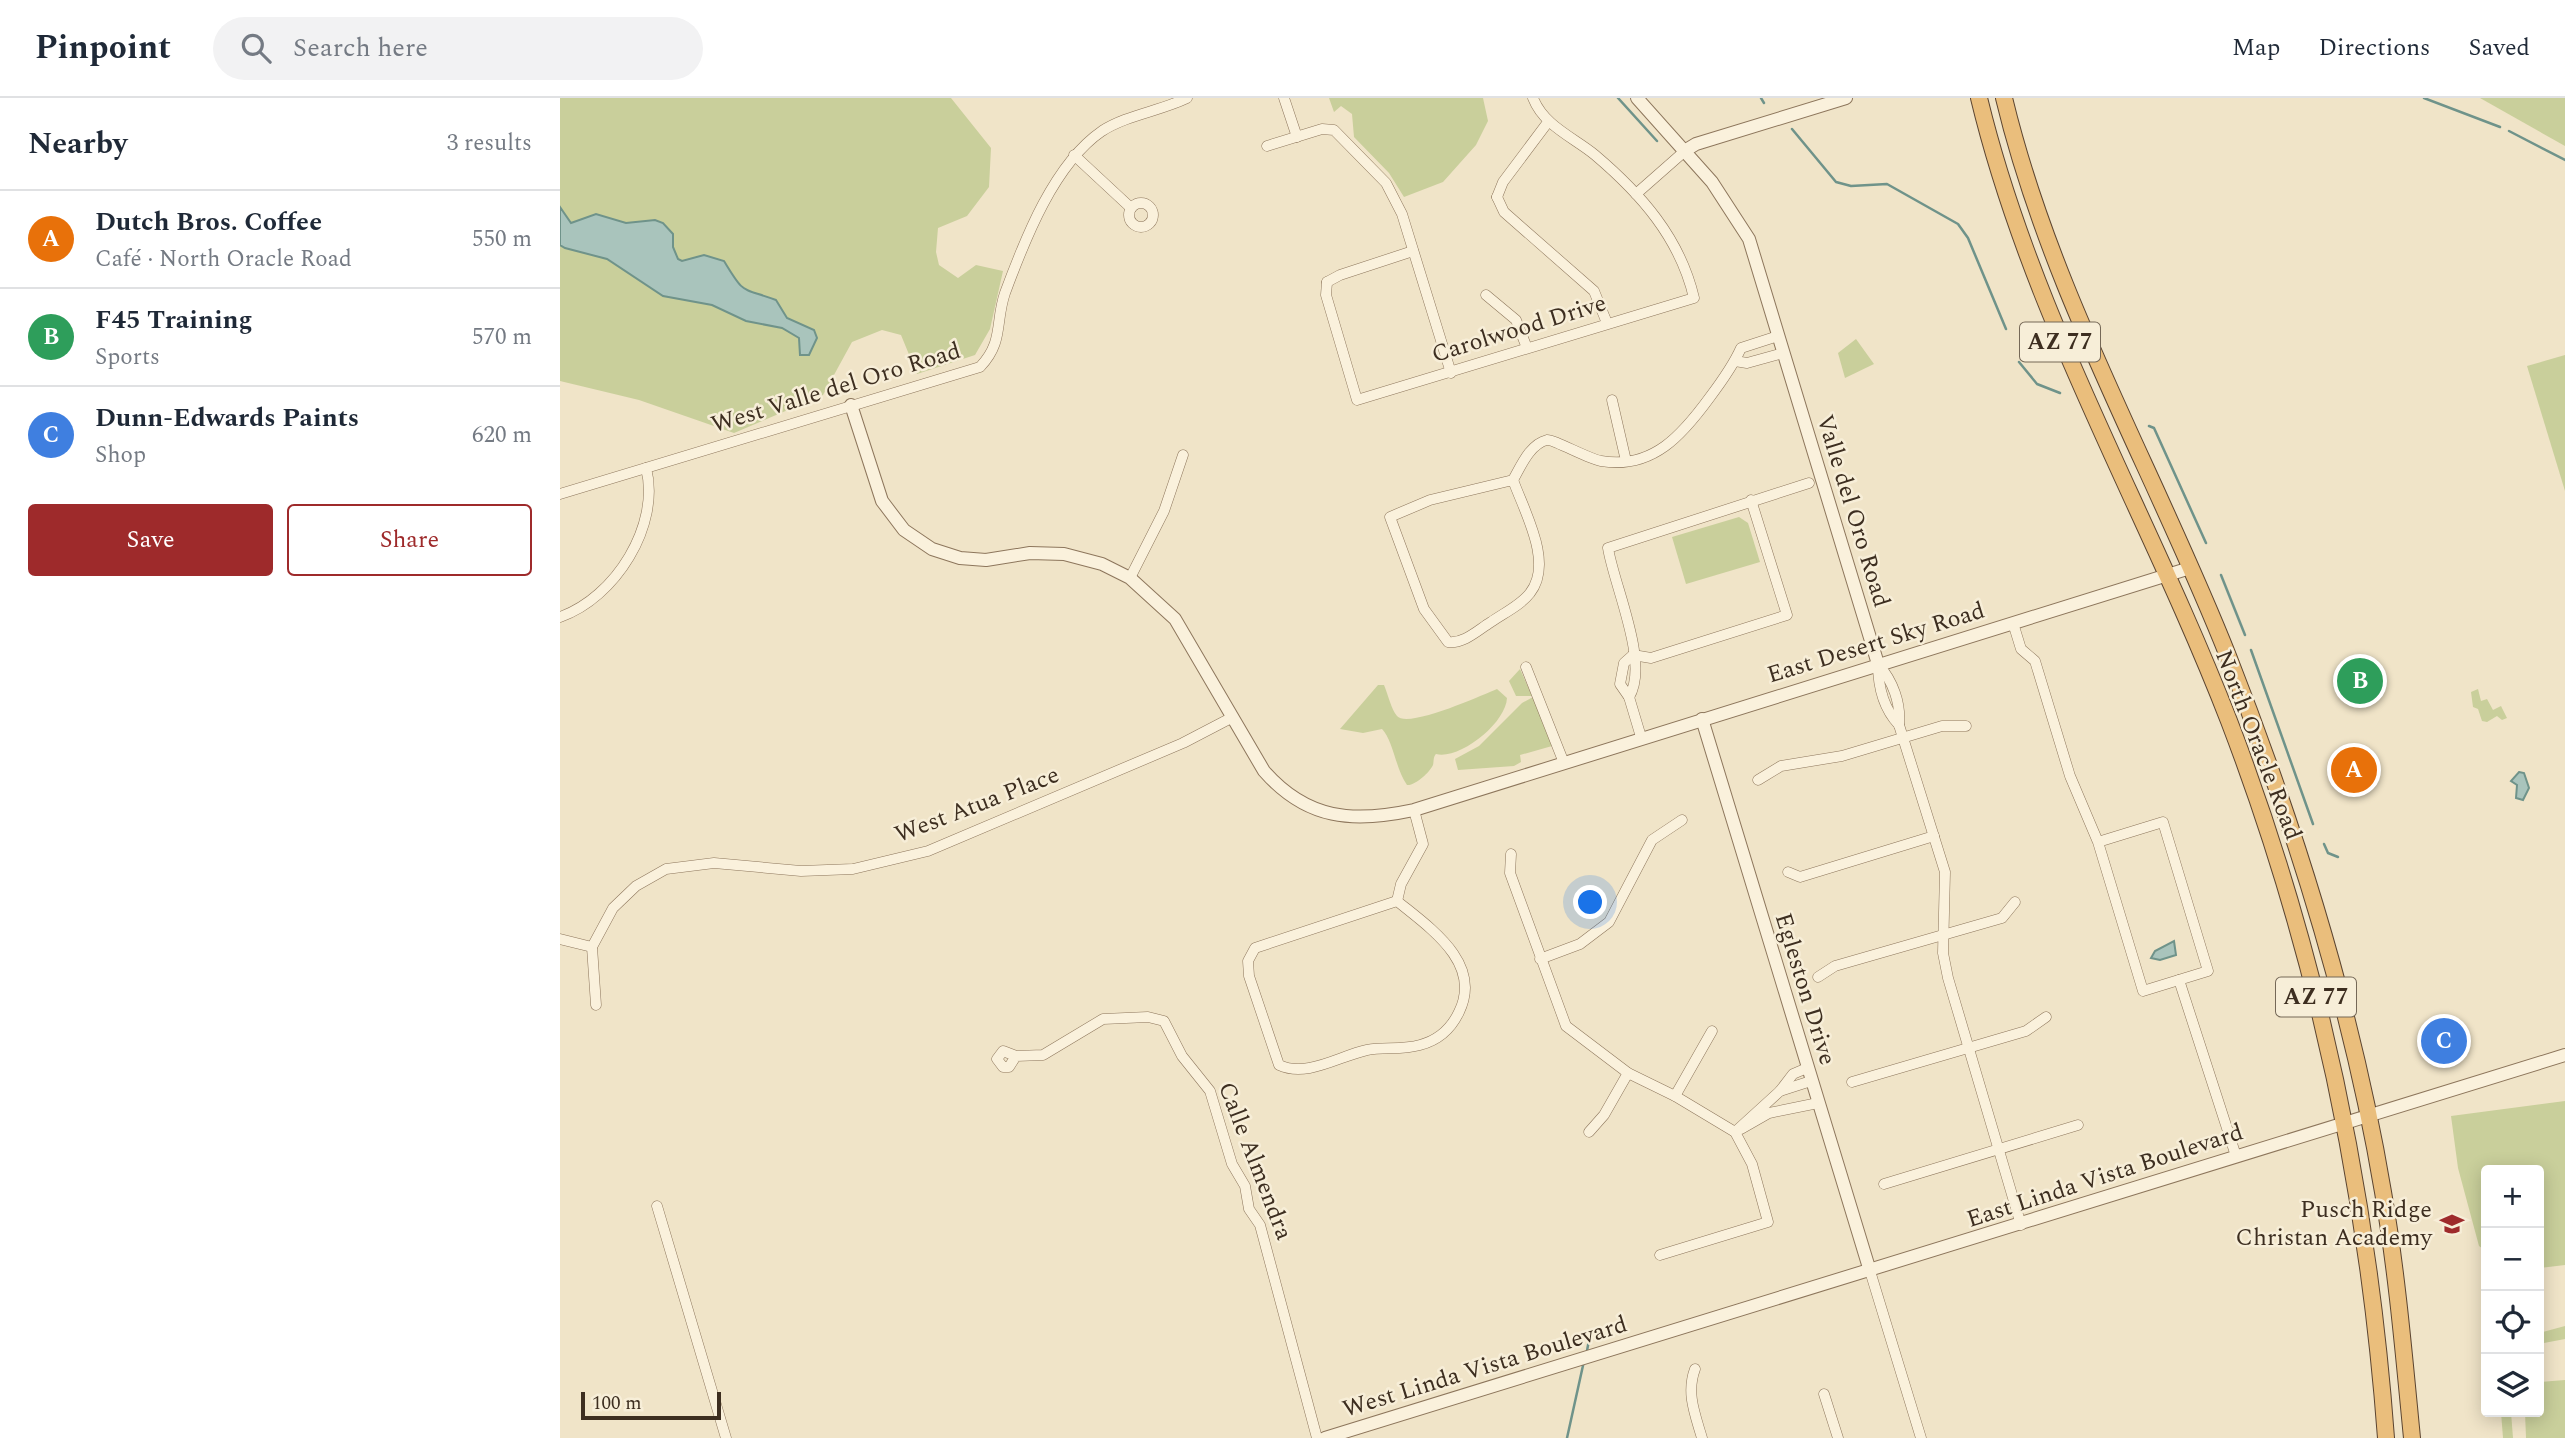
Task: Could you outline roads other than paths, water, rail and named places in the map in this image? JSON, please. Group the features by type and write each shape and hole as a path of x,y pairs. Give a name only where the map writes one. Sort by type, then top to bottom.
{"highway":[{"name":"North Oracle Road","path":"1979,98 2025,249 2054,327 2167,576 2242,759 2309,965 2345,1123 2366,1248 2386,1438"},
{"name":"North Oracle Road","path":"2004,98 2015,143 2071,303 2190,568 2235,676 2298,845 2333,965 2384,1195 2412,1438"},
{"path":"2242,759 2255,766 2283,840 2298,845"}],"street":[{"name":"West Valle del Oro Road","path":"560,494 980,367 992,354 999,336 1001,307 1009,283 1057,176 1074,155 1104,130 1187,98"},
{"path":"1284,98 1297,137"},
{"path":"1533,98 1548,122 1594,155 1636,194 1696,144 1846,98"},
{"path":"1637,98 1686,150 1733,209 1749,239 1783,353 1747,363 1735,361"},
{"path":"1548,122 1494,197 1504,212 1594,291 1607,323"},
{"path":"1267,146 1332,127 1386,183 1402,214 1451,373"},
{"path":"1074,155 1131,208"},
{"name":"Carolwood Drive","path":"1413,251 1325,281 1326,295 1357,400 1694,298 1688,271 1670,234 1636,194"},
{"path":"1486,295 1516,320 1527,348"},
{"path":"1513,480 1539,560 1536,583 1524,600 1463,640 1448,642 1424,609 1390,517 1430,500 1513,480 1530,452 1544,440 1553,440 1592,459 1626,461 1658,452 1683,434 1735,361 1741,348 1778,336"},
{"name":"Valle del Oro Road","path":"1783,353 1878,664"},
{"path":"1612,400 1626,461"},
{"name":"East Desert Sky Road","path":"851,405 883,500 904,530 923,544 947,555 974,560 1030,553 1078,556 1130,578 1175,619 1231,718 1264,771 1282,792 1302,803 1352,819 1414,810 1641,737 2190,568"},
{"path":"1130,578 1158,523 1183,455"},
{"path":"560,617 592,598 613,579 631,555 642,527 651,487 646,468"},
{"path":"1633,655 1629,626 1608,548 1808,483"},
{"path":"1641,737 1629,697 1620,684 1624,663 1633,655 1651,657 1787,615 1751,500"},
{"path":"2014,623 2021,649 2035,661 2070,776 2098,842 2143,991 2208,971 2163,822 2098,842"},
{"path":"1878,664 1889,677 1900,710 1899,725 1947,879 1945,966 2021,1225"},
{"path":"1526,667 1569,761"},
{"name":"West Atua Place","path":"592,947 613,908 636,886 666,869 715,863 801,871 853,869 918,854 1161,753 1231,718"},
{"name":"Egleston Drive","path":"1702,719 1870,1271"},
{"path":"1758,780 1781,766 1842,755 1942,726 1966,726"},
{"path":"1397,901 1401,884 1423,844 1414,810"},
{"path":"1540,959 1580,944 1609,922 1652,840 1682,820"},
{"path":"1788,872 1800,877 1934,836"},
{"path":"1511,854 1510,873 1566,1026 1628,1073 1675,1096 1735,1132 1752,1164 1768,1222 1660,1255"},
{"path":"1397,901 1426,922 1451,947 1466,979 1464,1003 1453,1024 1440,1037 1418,1046 1366,1050 1302,1070 1279,1065 1274,1058 1249,976 1248,961 1255,948 1397,901"},
{"path":"1818,977 1835,966 1944,937 2002,918 2015,902"},
{"path":"560,939 592,947 596,1005"},
{"path":"2179,980 2236,1156"},
{"name":"Calle Almendra","path":"1016,1056 1043,1055 1103,1019 1125,1016 1164,1021 1182,1056 1210,1091 1232,1164 1245,1186 1249,1209 1260,1225 1317,1438"},
{"path":"1852,1082 1873,1073 2026,1031 2046,1017"},
{"path":"1675,1096 1712,1031"},
{"name":"East Linda Vista Boulevard","path":"1657,1336 2565,1055"},
{"path":"1590,1132 1604,1115 1628,1073"},
{"path":"1735,1132 1780,1091 1809,1074"},
{"path":"1780,1091 1793,1107"},
{"path":"1735,1132 1769,1113 1818,1103"},
{"path":"1884,1184 2078,1125"},
{"path":"657,1206 726,1438"},
{"path":"1870,1271 1921,1438"},
{"name":"West Linda Vista Boulevard","path":"1325,1438 1657,1336"},
{"path":"1695,1369 1689,1383 1691,1402 1702,1438"},
{"path":"1824,1394 1838,1438"}],"water":[{"path":"560,207 571,223 596,214 626,223 655,220 663,223 673,234 673,247 678,259 682,261 704,255 724,261 745,289 776,300 787,318 814,330 817,338 809,355 800,355 799,338 782,328 746,321 712,305 663,296 607,259 565,248 560,245"},
{"path":"2519,772 2524,773 2529,788 2523,800 2516,798 2517,785 2511,781"},
{"path":"2174,941 2176,955 2160,960 2151,958 2155,951"}],"waterway":[{"path":"1618,98 1657,141"},
{"path":"1761,98 1764,103"},
{"path":"2424,98 2500,127"},
{"path":"1792,129 1836,182 1851,186 1887,184 1958,224 1968,238 2006,329"},
{"path":"2509,131 2565,160"},
{"path":"2019,362 2037,384 2060,393"},
{"path":"2149,426 2154,428 2206,543"},
{"path":"2221,575 2245,635"},
{"path":"2251,650 2313,824"},
{"path":"2324,844 2328,853 2338,857"},
{"path":"1587,1351 1590,1334"},
{"path":"1567,1438 1584,1361"}],"place":[{"name":"F45 Training","path":"2360,681"},
{"name":"Dutch Bros. Coffee","path":"2354,770"},
{"name":"Dunn-Edwards Paints","path":"2444,1041"},
{"name":"Pusch Ridge Christan Academy","path":"2452,1224"}]}
